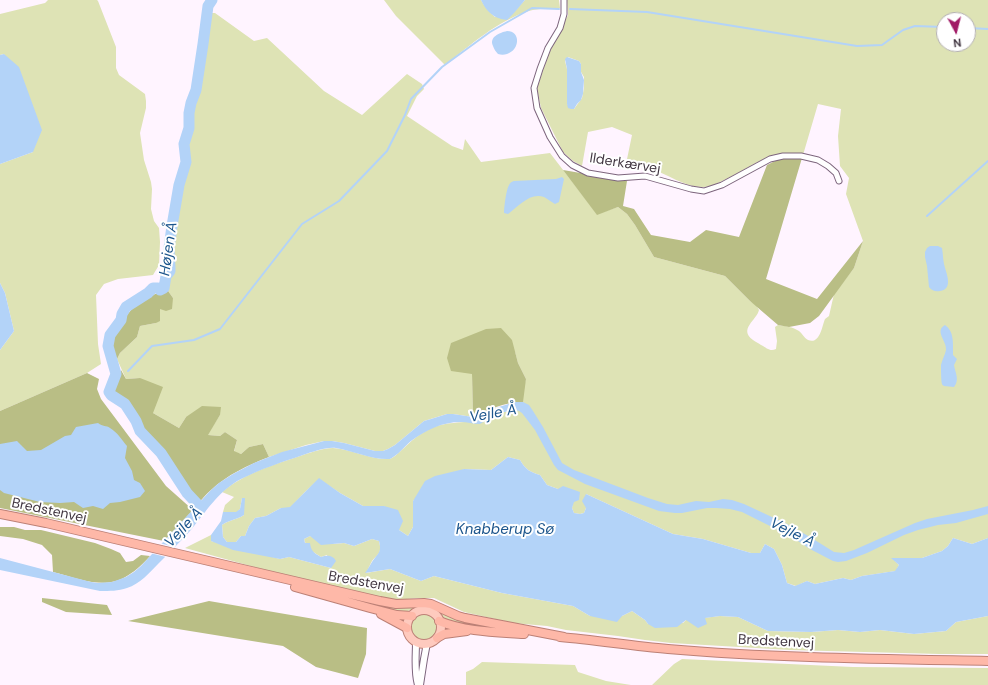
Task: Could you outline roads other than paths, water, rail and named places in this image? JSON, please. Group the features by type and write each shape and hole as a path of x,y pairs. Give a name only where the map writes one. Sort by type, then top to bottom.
{"highway":[{"name":"Bredstenvej","path":"0,514 46,523 385,602 396,604 431,604 465,618 564,637"},
{"name":"Bredstenvej","path":"187,556 370,608 397,615 412,616"},
{"name":"Bredstenvej","path":"370,608 407,628"},
{"name":"Bredstenvej","path":"439,621 472,630 564,637 668,649 784,656 988,661"},
{"name":"Bredstenvej","path":"437,638 444,634 472,630"}],"main road":[{"path":"425,610 432,613 439,621 440,630 437,638 431,642 424,644 416,642 409,635 407,624 412,616 418,612 425,610"}],"street":[{"name":"Ilderkærvej","path":"564,0 564,14 560,28 548,48 534,88 537,108 550,137 562,156 572,165 588,173 618,178 645,176 691,189 704,191 722,185 770,159 783,156 801,156 818,160 828,166 836,173 839,181"},
{"path":"416,642 416,679 419,685"},
{"path":"419,685 427,643"}],"water":[{"path":"481,0 525,0 507,20 498,18 491,14 485,8"},
{"path":"507,31 512,32 517,37 516,45 511,52 507,54 498,54 493,47 492,40 498,34"},
{"path":"4,54 19,67 42,130 33,152 0,164 0,55"},
{"path":"567,57 579,61 584,80 581,100 574,109 568,108 567,104 567,69 565,59"},
{"path":"562,177 564,179 559,202 555,204 544,197 534,196 529,198 508,214 504,213 507,191 512,182 556,179"},
{"path":"930,246 938,246 942,248 948,280 947,287 944,290 934,291 929,287 925,252"},
{"path":"0,283 5,293 14,331 0,350"},
{"path":"945,325 950,330 953,341 953,355 957,359 954,365 957,382 954,387 942,385 941,365 946,347 941,330"},
{"name":"Vejle Å","path":"515,402 523,402 529,405 543,427 562,463 574,470 667,504 678,505 696,501 709,502 723,499 732,500 787,524 834,552 844,553 854,550 927,519 988,506 988,514 956,523 938,525 918,530 846,561 833,561 810,549 792,537 742,512 716,508 707,508 682,513 659,511 585,484 558,470 535,430 522,413 516,410 497,414 480,424 454,422 434,427 411,441 390,459 369,457 343,449 328,448 287,460 249,475 233,484 219,496 190,531 151,571 140,581 127,588 100,591 0,570 0,558 91,582 112,582 126,577 141,566 219,483 254,463 282,452 324,441 344,443 375,451 383,451 395,445 424,421 447,414 473,417 489,410"},
{"path":"98,423 113,430 127,446 125,458 132,471 134,480 140,483 145,491 140,497 110,503 103,509 93,506 83,508 74,502 40,502 4,493 0,490 0,444 17,441 27,451 41,450 65,436 71,435 76,427"},
{"name":"Knabberup Sø","path":"508,457 520,460 528,470 540,475 547,485 558,489 563,486 580,492 579,500 574,502 572,508 574,513 584,513 586,508 582,501 586,494 673,534 703,539 751,553 760,553 765,544 774,549 782,565 787,583 795,586 807,581 815,584 843,578 851,580 862,576 895,571 899,565 891,558 922,558 942,551 948,546 953,538 972,544 988,538 988,616 956,622 946,631 914,634 880,630 860,632 838,630 811,632 768,631 738,617 720,616 705,618 707,624 698,628 686,620 677,627 655,628 632,611 622,616 617,622 590,616 573,606 502,593 434,576 421,581 390,569 365,573 380,551 379,541 372,539 354,546 344,543 321,545 310,536 304,539 305,543 310,543 313,552 316,554 321,557 330,556 335,559 336,561 331,568 289,557 280,559 233,550 211,541 211,535 221,521 223,512 236,512 240,509 242,498 245,498 244,515 222,525 223,537 227,542 236,542 241,536 245,536 249,526 255,518 266,516 281,508 290,507 319,478 340,493 363,506 384,506 398,510 403,521 399,530 408,536 413,527 413,501 425,481 435,476 464,469 491,470"}],"waterway":[{"name":"Højen Å","path":"201,508 187,493 161,453 140,431 136,421 125,404 109,392 116,374 108,346 110,335 121,320 122,314 126,307 148,293 153,288 158,288 160,290 164,288 166,276 170,271 169,248 172,226 179,185 186,162 184,144 189,128 191,103 196,90 208,6 212,0"},
{"path":"128,371 152,346 194,340 220,329 302,224 339,201 387,151 405,115 411,99 442,67 490,32 532,8 559,9"},
{"path":"570,9 647,12 857,46 882,45 903,30 915,26 936,27"},
{"path":"976,28 988,29"},
{"path":"927,216 988,161"}]}
